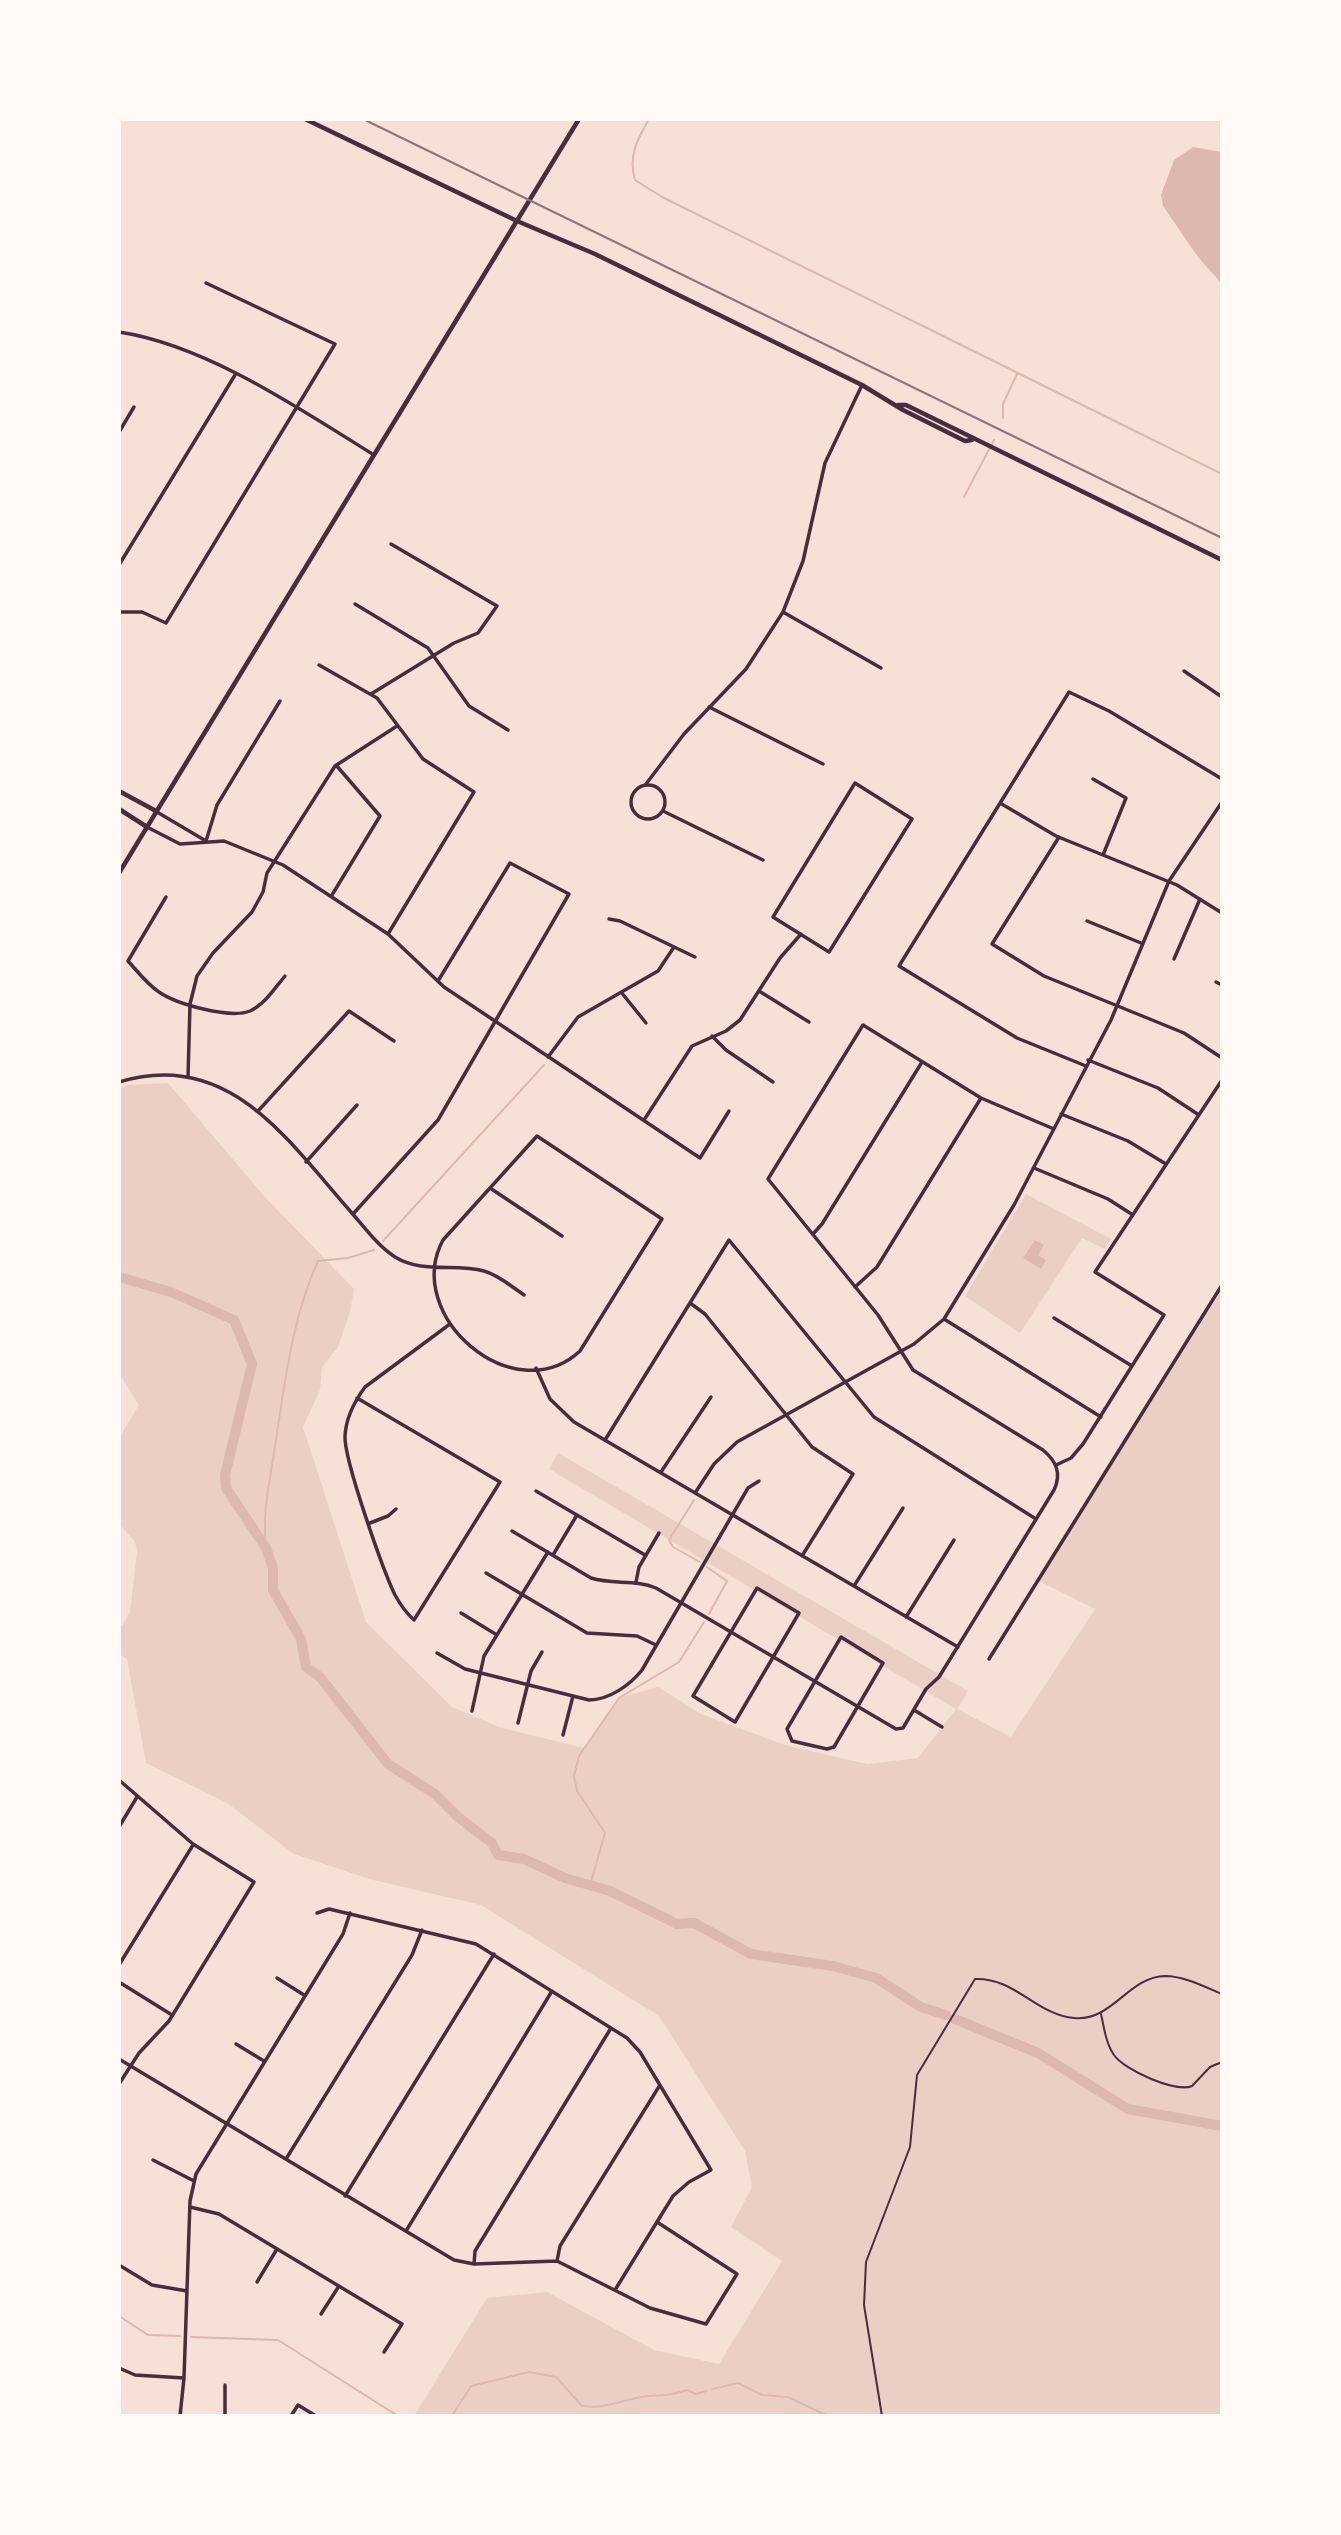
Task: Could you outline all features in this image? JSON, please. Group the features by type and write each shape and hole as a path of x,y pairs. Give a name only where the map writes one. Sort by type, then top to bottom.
{"main road":[{"path":"305,119 517,222 595,254 898,405 906,405 972,440 1222,561"},
{"path":"119,873 579,119"},
{"path":"119,791 156,811"},
{"path":"119,809 148,827"}],"street":[{"path":"119,612 142,612 166,623 335,344 206,283"},
{"path":"119,332 156,339 235,375 297,407 374,455"},
{"path":"119,565 235,375"},
{"path":"646,784 661,790 665,800 663,811 650,819 640,818 633,811 630,802 633,792 646,784 684,734 753,661 783,612 803,561 825,464 862,385"},
{"path":"119,432 134,407"},
{"path":"371,694 478,633 497,606 391,544"},
{"path":"355,604 419,641 436,655 468,706 508,730"},
{"path":"783,612 881,668"},
{"path":"318,665 371,694 385,706 423,759 474,792 388,934"},
{"path":"1184,671 1222,697"},
{"path":"1086,1066 1017,1038 899,965 1069,692 1109,710 1222,779"},
{"path":"206,841 218,804 280,701"},
{"path":"709,707 823,764"},
{"path":"188,1077 190,1004 194,985 204,964 252,912 275,860 336,765 397,726"},
{"path":"332,895 380,816 336,765"},
{"path":"1093,779 1126,799 1103,855"},
{"path":"855,783 912,819 829,952 801,934 773,917 855,783"},
{"path":"695,1493 728,1449 901,1351 944,1319 1054,1129 1116,1006 1169,881 1222,802"},
{"path":"1000,803 1059,837 1169,881 1222,914"},
{"path":"156,811 206,841"},
{"path":"663,811 763,860"},
{"path":"148,827 180,844 206,841 231,843 275,860 388,934 438,981 495,1021 700,1158 729,1111"},
{"path":"1059,837 992,944 1044,976 1184,1033 1222,1058"},
{"path":"353,1214 438,1120 569,894 510,863 438,981"},
{"path":"166,897 128,961 157,991 190,1004 230,1014 250,1011 263,1002 285,976"},
{"path":"1174,959 1199,899"},
{"path":"609,919 620,921 695,957"},
{"path":"1087,921 1141,943"},
{"path":"644,1120 692,1046 740,1020 780,958 801,934"},
{"path":"548,1057 578,1017 658,971 674,947"},
{"path":"1216,982 1222,985"},
{"path":"621,992 646,1023"},
{"path":"759,992 809,1022"},
{"path":"259,1110 349,1011 394,1041"},
{"path":"512,1531 601,1581 636,1582 656,1588 815,1683 900,1730 926,1689 938,1678 958,1647 1057,1484 1056,1465 1043,1450 918,1374 889,1330 768,1179 863,1026 981,1098 1054,1129"},
{"path":"712,1036 726,1050 773,1082"},
{"path":"1088,1060 1158,1088 1199,1115"},
{"path":"813,1234 822,1224 922,1061"},
{"path":"119,1082 158,1075 188,1077 229,1090 259,1110 377,1242 397,1258 407,1264 483,1271 524,1295"},
{"path":"1056,1465 1079,1450 1164,1315 1095,1272 1222,1080"},
{"path":"855,1287 877,1267 981,1098"},
{"path":"306,1162 357,1105"},
{"path":"1061,1114 1128,1141 1166,1164"},
{"path":"537,1136 662,1219 580,1351 563,1362 536,1368 515,1367 488,1358 467,1345 450,1324 437,1296 436,1253 443,1240 490,1188 537,1136"},
{"path":"1033,1168 1108,1199 1133,1214"},
{"path":"490,1188 562,1236"},
{"path":"605,1440 729,1240 874,1417 1036,1519"},
{"path":"989,1659 1222,1285"},
{"path":"690,1302 705,1314 812,1447 853,1474 802,1556"},
{"path":"1054,1318 1132,1366"},
{"path":"944,1319 1101,1417"},
{"path":"356,1398 500,1482 414,1620 393,1591 345,1444 346,1423 356,1398 371,1382 450,1324"},
{"path":"536,1368 544,1390 556,1406 574,1422 958,1647"},
{"path":"661,1472 711,1397"},
{"path":"437,1653 456,1665 481,1673 573,1696 598,1700 625,1686 636,1677 656,1645 751,1484 759,1481"},
{"path":"536,1491 645,1555"},
{"path":"370,1523 388,1516 396,1508"},
{"path":"854,1586 903,1508"},
{"path":"472,1711 484,1656 577,1515"},
{"path":"636,1582 645,1555 659,1533"},
{"path":"906,1616 954,1540"},
{"path":"486,1573 587,1633 637,1636 656,1645"},
{"path":"757,1588 799,1613 774,1657 735,1722 693,1696 757,1588"},
{"path":"461,1613 497,1635"},
{"path":"841,1637 883,1663 858,1707 832,1749 788,1738 787,1730 841,1637"},
{"path":"518,1723 527,1685 542,1652"},
{"path":"563,1735 573,1696"},
{"path":"914,1710 942,1727"},
{"path":"119,1780 193,1844 254,1882 172,2015 130,2066 119,2084"},
{"path":"119,1827 137,1797"},
{"path":"119,1965 193,1844"},
{"path":"317,1913 325,1909 350,1913 469,1941 494,1954 635,2044 711,2170 683,2186 615,2290"},
{"path":"180,2416 184,2378 190,2207 194,2181 342,1934 350,1913"},
{"path":"286,2159 412,1955 422,1930"},
{"path":"345,2196 494,1954"},
{"path":"277,1978 304,1995"},
{"path":"119,1982 172,2015"},
{"path":"406,2231 552,1991"},
{"path":"474,2264 475,2251 611,2028"},
{"path":"236,2044 264,2061"},
{"path":"119,2059 454,2260 474,2264 557,2260 659,2311 706,2324 737,2274 657,2222"},
{"path":"557,2260 560,2246 660,2085"},
{"path":"153,2160 194,2181"},
{"path":"190,2207 211,2210 402,2324 384,2352"},
{"path":"257,2282 277,2249"},
{"path":"119,2265 152,2286 187,2291"},
{"path":"321,2314 339,2286"},
{"path":"119,2369 135,2375 184,2378"},
{"path":"225,2385 225,2416"},
{"path":"291,2416 298,2405 316,2416"}],"lane":[{"path":"882,2416 866,2320 865,2270 870,2246 909,2147 916,2082 922,2065 975,1979 994,1979 1007,1984 1052,2011 1069,2017 1085,2017 1100,2012 1138,1984 1163,1976 1179,1978 1222,1994"},
{"path":"1100,2012 1112,2053 1120,2062 1173,2088 1192,2086 1210,2067 1222,2062"}],"shaded area":[{"path":"1193,147 1222,152 1222,284 1198,257 1163,206 1161,195 1174,160"},
{"path":"168,1083 264,1196 354,1289 350,1312 338,1347 322,1367 320,1390 303,1427 366,1622 452,1707 502,1728 584,1748 621,1697 658,1687 701,1714 785,1745 867,1764 918,1758 956,1709 549,1469 558,1453 968,1691 957,1709 1011,1737 1095,1609 1039,1581 1222,1290 1222,2416 414,2416 487,2298 547,2292 654,2350 719,2364 782,2261 731,2227 752,2187 745,2151 659,2016 481,1905 369,1879 294,1854 227,1803 146,1763 127,1659 119,1654 119,1624 122,1626 130,1612 137,1552 135,1542 119,1524 119,1438 139,1405 119,1373 119,1088 127,1085"},
{"path":"1026,1194 1111,1239 1105,1249 1082,1238 1020,1333 965,1296"},
{"path":"1035,1240 1044,1245 1038,1255 1046,1260 1041,1269 1023,1258"}],"waterway":[{"path":"649,119 635,148 633,171 635,180 662,197 1222,474"},
{"path":"1003,418 1003,404 1017,374"},
{"path":"964,497 994,440"},
{"path":"383,1241 544,1065"},
{"path":"266,1548 267,1500 285,1380 295,1331 309,1284 318,1261 348,1258 374,1250"},
{"path":"119,1277 171,1292 234,1320 252,1364 225,1475 226,1488 266,1548 273,1568 273,1590 301,1639 306,1667 320,1677 388,1764 435,1794 458,1817 492,1843 498,1855 524,1859 565,1878 610,1891 677,1924 694,1923 751,1954 833,1966 876,1978 921,2007 946,2015"},
{"path":"694,1500 669,1540 673,1547 700,1562"},
{"path":"707,1567 727,1581 709,1614"},
{"path":"590,1885 605,1833 577,1791 574,1776 579,1756 619,1698 679,1662 704,1622"},
{"path":"955,2019 1038,2053 1128,2109 1222,2126"},
{"path":"119,2316 148,2335 180,2336"},
{"path":"191,2337 278,2340 398,2416"},
{"path":"452,2416 471,2386 529,2372 556,2377 582,2406 591,2407 687,2390 696,2394 706,2391"},
{"path":"712,2389 738,2383 762,2395 788,2397 828,2416"}],"railway":[{"path":"363,119 1222,538"}]}
